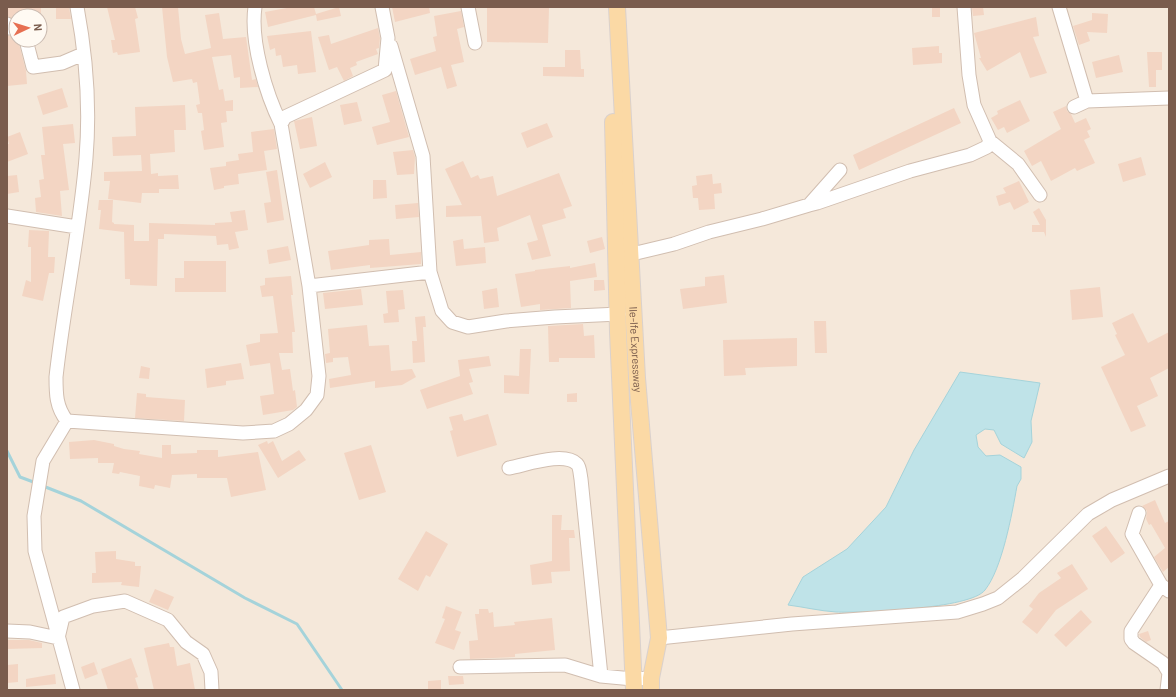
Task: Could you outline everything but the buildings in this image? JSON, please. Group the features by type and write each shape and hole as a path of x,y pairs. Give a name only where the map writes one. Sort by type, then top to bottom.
{"main road":[{"name":"Ile-Ife Expressway","path":"608,7 619,314 618,332 622,378 633,685"},
{"name":"Ile-Ife Expressway","path":"617,7 638,378 660,638 651,684"},
{"path":"618,332 635,331"},
{"path":"622,378 638,378"}],"street":[{"path":"67,421 61,412 56,397 56,377 86,158 88,107 77,7"},
{"path":"67,421 243,433 274,431 289,424 306,410 317,395 319,376 309,286 281,124 270,104 260,61 255,32 255,7"},
{"path":"382,7 388,38 423,156 430,272 442,311 452,322 468,327 541,318 619,314"},
{"path":"468,7 475,43"},
{"path":"964,7 969,75 974,105 990,141 1018,164 1040,195"},
{"path":"1059,7 1087,101"},
{"path":"281,124 285,117 386,70 388,38"},
{"path":"28,48 33,67 62,63 83,54"},
{"path":"1074,107 1087,101 1169,98"},
{"path":"632,254 674,244 709,232 762,219 809,204 818,203 910,170 970,155 987,147 990,141"},
{"path":"809,204 840,170"},
{"path":"7,216 77,227"},
{"path":"309,286 430,272"},
{"path":"67,421 43,462 36,499 35,551 73,690"},
{"path":"509,468 559,458 570,459 578,465 581,479 601,676"},
{"path":"660,638 792,624 957,612 983,604 998,598 1023,578 1088,514 1112,500 1169,476"},
{"path":"1139,513 1132,534 1165,588 1130,630 1131,639 1134,643 1163,663 1169,673 1167,690"},
{"path":"58,638 63,617 93,606 125,602 168,620 186,642 203,654 211,672 212,690"},
{"path":"7,631 30,632 58,638"},
{"path":"460,667 565,665 633,685 651,684"}],"shaded area":[{"path":"7,7 1169,7 1169,690 7,690"}],"water":[{"path":"960,372 1040,383 1031,421 1032,442 1024,458 1001,444 994,430 985,429 976,435 978,447 986,456 1000,455 1021,467 1021,479 1017,486 1006,541 991,581 985,590 976,596 959,602 938,606 868,612 824,611 788,605 803,577 847,549 886,507 914,450"}],"waterway":[{"path":"7,451 20,477 36,483"},
{"path":"43,486 81,501 245,598 297,624 342,690"}]}
